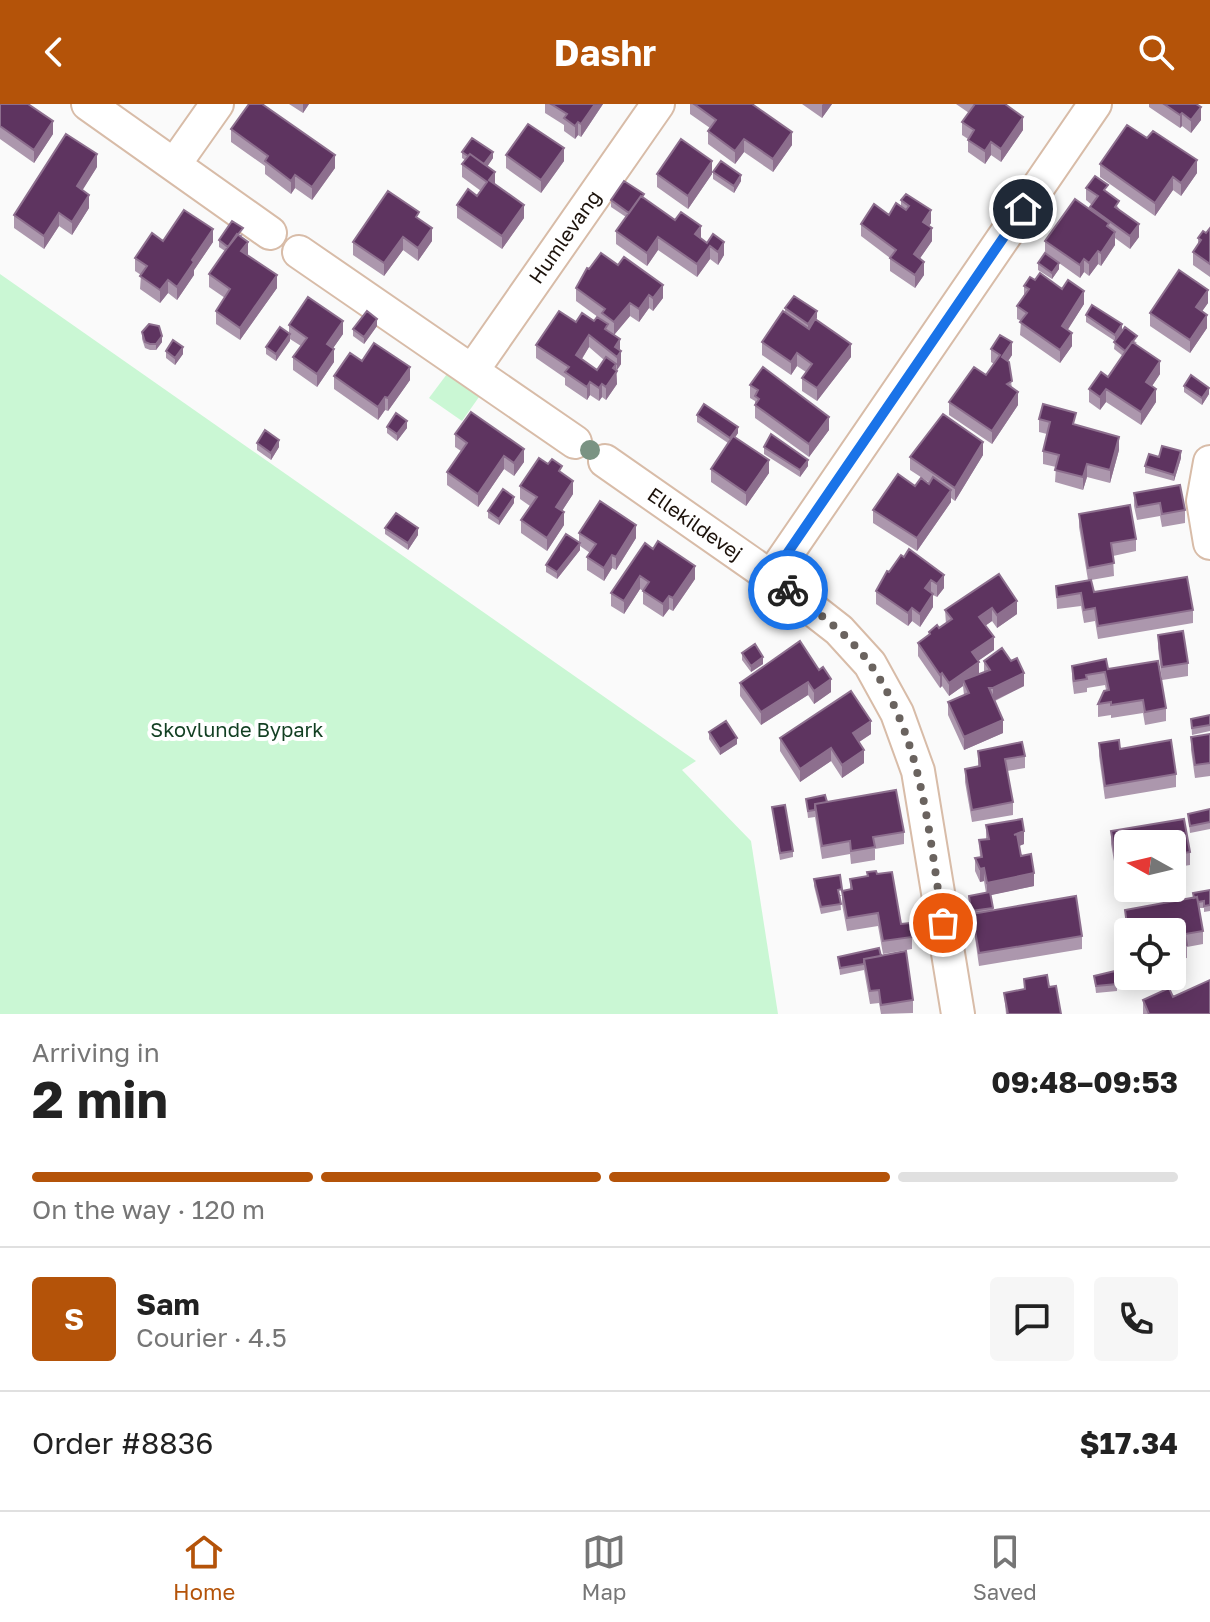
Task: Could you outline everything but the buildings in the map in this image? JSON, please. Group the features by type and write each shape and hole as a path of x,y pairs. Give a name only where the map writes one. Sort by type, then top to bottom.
{"street":[{"path":"88,104 270,233"},
{"path":"174,165 217,104"},
{"name":"Humlevang","path":"472,371 658,104"},
{"path":"771,577 1095,104"},
{"path":"299,252 575,442"},
{"name":"Ellekildevej","path":"605,461 771,577 839,630 870,664 897,713 918,771 958,1014"},
{"path":"1210,462 1203,501 1210,543"}],"green space":[{"name":"Skovlunde Bypark","path":"0,274 696,761 682,770 751,841 778,1014 0,1014"},
{"path":"447,374 479,397 462,421 429,398"}],"way so far":[{"path":"788,590 839,630 870,664 897,713 918,771 943,923"}],"route":[{"path":"788,590 771,577 1023,209"}]}
